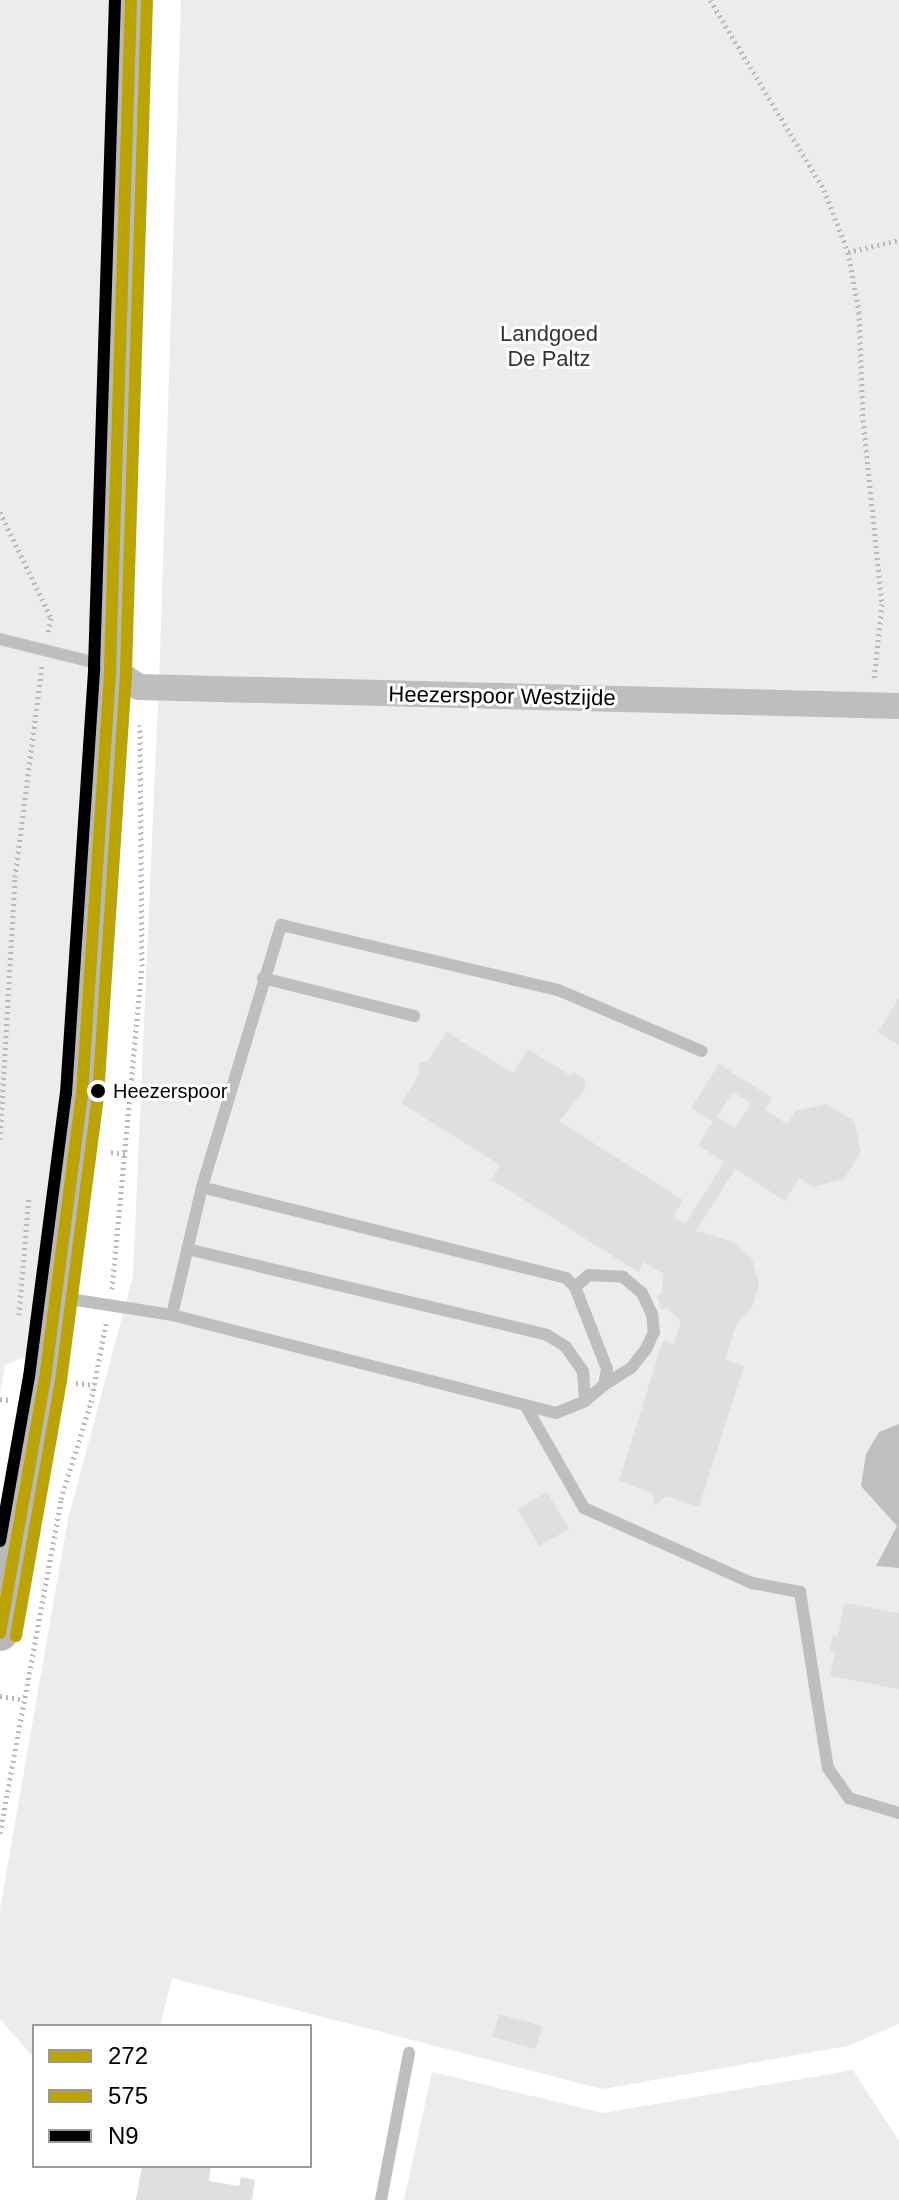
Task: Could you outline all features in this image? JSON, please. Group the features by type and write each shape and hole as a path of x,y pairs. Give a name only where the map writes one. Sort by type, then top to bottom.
{"main road":[{"path":"0,1633 55,1296 82,1095 124,678 131,0"}],"street":[{"name":"Heezerspoor Westzijde","path":"124,678 899,706"}],"lane":[{"path":"0,639 93,658 124,678"},
{"path":"172,1315 202,1187 281,925 558,990 702,1051"},
{"path":"263,978 414,1016"},
{"path":"202,1187 566,1278 575,1287 604,1356 604,1385"},
{"path":"187,1249 547,1335 566,1347 583,1371 585,1401"},
{"path":"55,1296 172,1315 556,1413 585,1401 631,1368 646,1349 654,1332 652,1314 642,1293 623,1277 589,1275 575,1287"},
{"path":"525,1405 584,1508 752,1583 800,1592 828,1768 849,1798 899,1813"},
{"path":"381,2200 409,2053"}],"path":[{"path":"710,0 824,190 848,252 859,312 863,420 882,604 871,705"},
{"path":"848,252 899,240"},
{"path":"0,512 51,618 44,650 15,877 0,1139"},
{"path":"0,1833 61,1499 95,1385 110,1305 127,1154 133,1092 144,857 124,678"},
{"path":"118,1090 133,1092"},
{"path":"111,1152 127,1154"},
{"path":"19,1320 29,1196"},
{"path":"0,1399 9,1400"},
{"path":"0,1696 24,1700"}],"green space":[{"path":"0,0 119,0 79,1061 28,1356 5,1365 0,1394"},
{"name":"Landgoed De Paltz","path":"181,0 899,0 899,2024 848,2046 602,2089 172,1978 160,2024 32,2024 32,2056 0,2019 0,1909 68,1519 133,1276 160,656"},
{"path":"853,2070 899,2141 899,2200 404,2200 432,2072 603,2113"}],"shaded area":[{"path":"899,1424 899,1568 876,1566 897,1526 861,1486 866,1454 879,1432"}],"building":[{"path":"899,998 899,1045 878,1032"},
{"path":"447,1032 513,1073 528,1049 571,1076 574,1072 584,1078 586,1088 559,1121 683,1200 673,1217 685,1224 724,1162 698,1145 713,1122 691,1108 719,1064 772,1098 765,1110 787,1124 796,1111 827,1104 854,1121 861,1152 844,1179 813,1187 799,1178 785,1201 735,1169 696,1231 734,1242 752,1259 759,1284 752,1308 736,1325 725,1360 744,1366 699,1507 666,1496 655,1506 652,1493 619,1481 663,1340 674,1344 681,1322 667,1307 661,1310 657,1296 662,1294 663,1274 644,1262 638,1272 491,1179 500,1165 401,1103 420,1073 418,1063 428,1061","holes":["733,1092 751,1103 735,1128 717,1117"]},
{"path":"547,1492 569,1529 539,1546 518,1509"},
{"path":"844,1603 899,1613 899,1689 830,1676 835,1652 829,1651 833,1635 838,1636"},
{"path":"499,2014 542,2026 536,2049 493,2037"},
{"path":"142,2168 211,2168 209,2181 239,2186 241,2177 255,2180 252,2200 136,2200"}],"transit line":[{"name":"N9","path":"0,1541 29,1377 66,1093 94,667 115,0"},
{"name":"272","path":"0,1633 45,1379 82,1095 110,668 131,0"},
{"name":"575","path":"16,1636 61,1381 98,1096 126,669 147,1"}],"place":[{"name":"Heezerspoor","path":"98,1091"}]}
